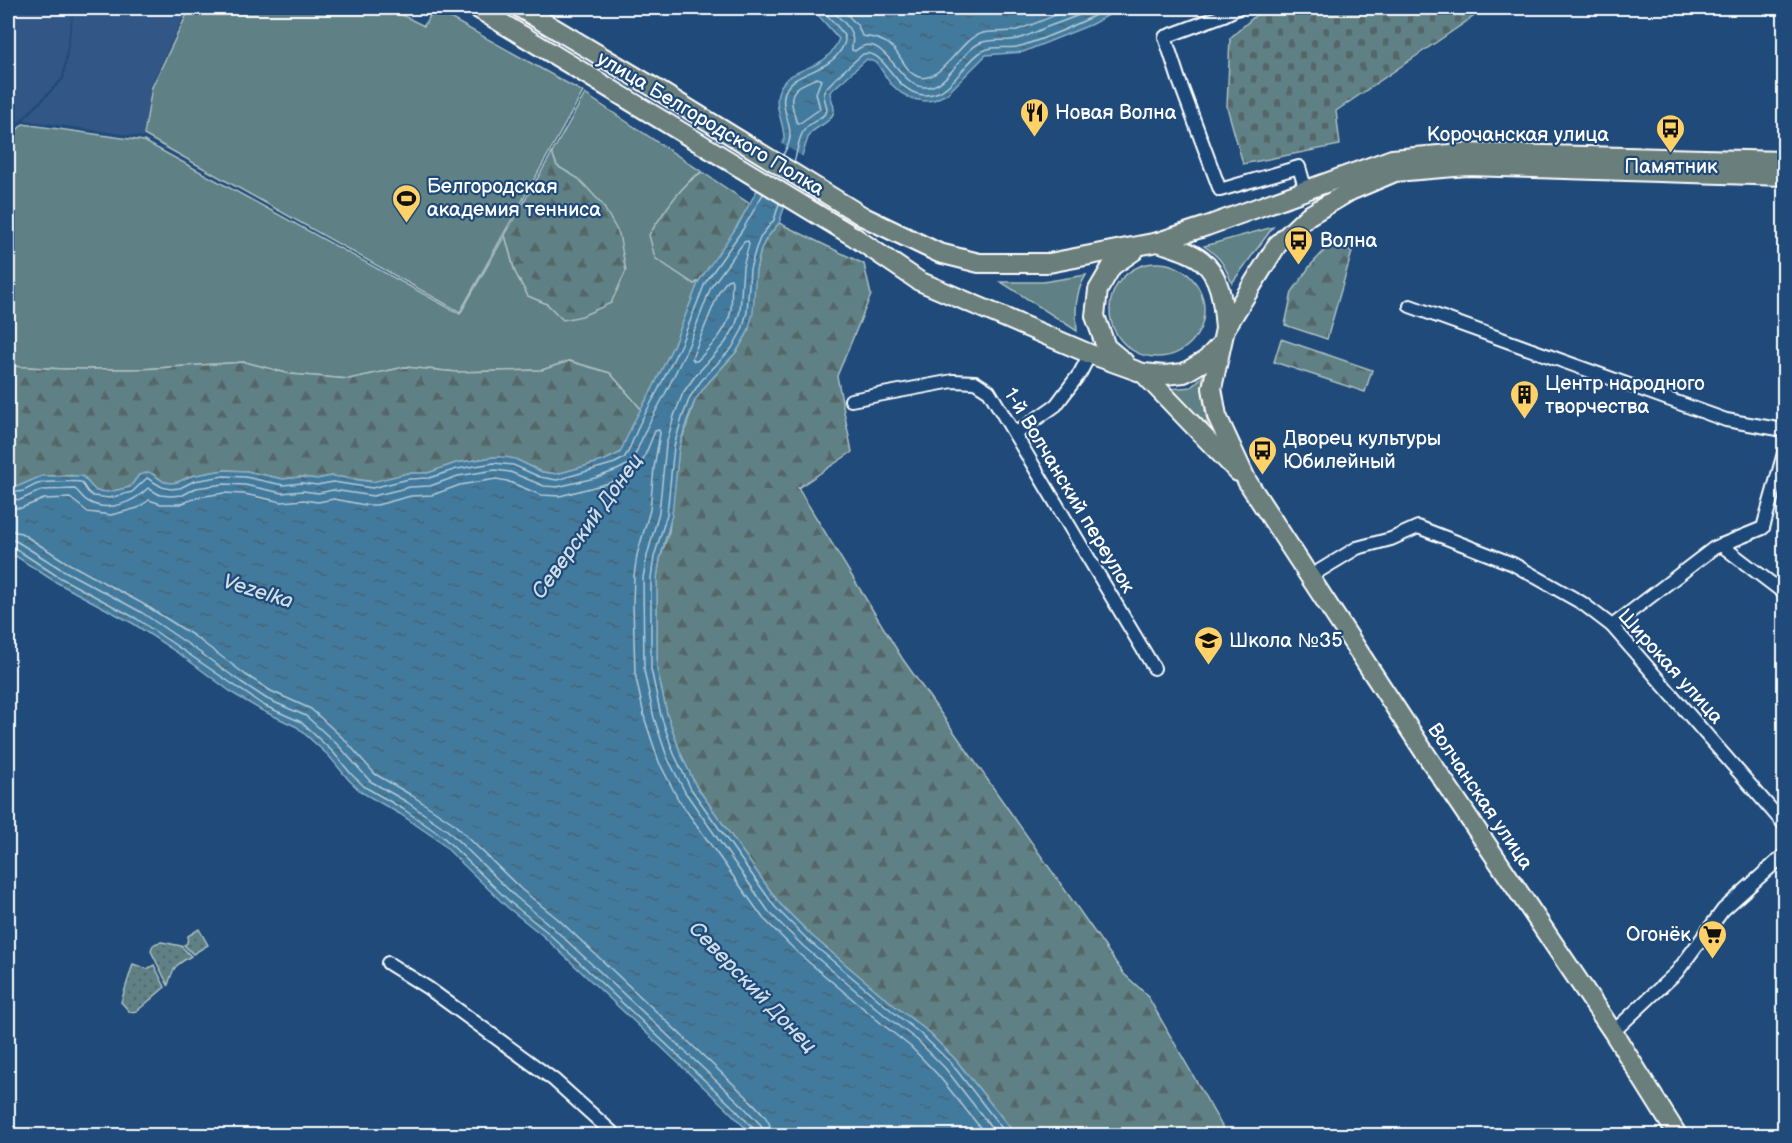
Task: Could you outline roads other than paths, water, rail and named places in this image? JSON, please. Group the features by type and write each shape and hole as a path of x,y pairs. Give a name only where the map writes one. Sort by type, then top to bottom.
{"main road":[{"name":"улица Белгородского Полка","path":"477,8 853,236 919,281 1090,354 1138,371"},
{"name":"улица Белгородского Полка","path":"520,8 864,217 939,253 979,263 1049,263 1149,244"},
{"name":"Корочанская улица","path":"1149,244 1392,159 1462,153 1785,161"},
{"name":"Корочанская улица","path":"1222,337 1277,244 1308,216 1350,190 1395,172 1467,166 1785,176"},
{"path":"1090,354 1098,290 1112,267 1149,244 1180,250 1202,260 1214,275 1222,296 1222,337 1212,388 1217,416 1247,481"},
{"path":"1095,316 1106,347 1138,371 1247,481"},
{"path":"1138,371 1165,375 1184,373 1206,360 1222,337"},
{"name":"Волчанская улица","path":"1247,481 1423,750 1613,1032 1678,1136"}],"street":[{"path":"1238,8 1165,37 1220,190 1299,167 1306,190"},
{"path":"1410,306 1726,420 1785,430"},
{"path":"1015,434 1056,405 1080,373 1090,354"},
{"name":"1-й Волчанский переулок","path":"851,400 953,381 975,382 989,391 1154,669"},
{"path":"1612,626 1714,548 1763,528 1785,453"},
{"name":"Широкая улица","path":"1309,578 1357,548 1391,539 1418,527 1513,564 1582,603 1612,626 1785,824"},
{"path":"1721,545 1785,593"},
{"path":"1613,1032 1677,972 1723,910 1785,855"},
{"path":"388,963 428,988 554,1080 616,1136"}],"water":[{"path":"812,8 1122,8 1090,25 1023,52 986,55 947,94 934,100 912,99 901,93 890,83 877,63 867,59 830,92 834,111 830,119 809,135 779,223 761,249 756,270 753,313 748,332 737,351 695,400 687,420 679,448 672,515 657,578 657,669 667,714 680,752 696,786 779,903 812,936 926,1030 955,1059 1016,1135 752,1135 640,1027 542,935 507,907 438,840 400,814 361,792 329,756 297,727 234,694 134,624 54,581 8,551 8,484 19,486 42,476 82,476 96,491 109,492 130,487 139,475 149,472 164,482 171,483 191,476 224,470 246,471 283,479 301,477 317,479 332,476 372,482 408,473 428,473 456,463 494,457 515,459 542,472 557,474 603,461 620,453 675,342 699,281 738,225 784,140 777,105 781,86 790,76 825,59 839,39"}],"place":[{"name":"Новая Волна","path":"1034,138"},
{"name":"Памятник","path":"1671,154"},
{"name":"Белгородская академия тенниса","path":"406,224"},
{"name":"Волна","path":"1299,266"},
{"name":"Центр народного творчества","path":"1524,420"},
{"name":"Дворец культуры Юбилейный","path":"1262,476"},
{"name":"Школа №35","path":"1208,666"},
{"name":"Огонёк","path":"1712,960"}],"water label":[{"name":"Северский Донец","path":"587,526"},
{"name":"Vezelka","path":"258,591"},
{"name":"Северский Донец","path":"753,987"}]}
